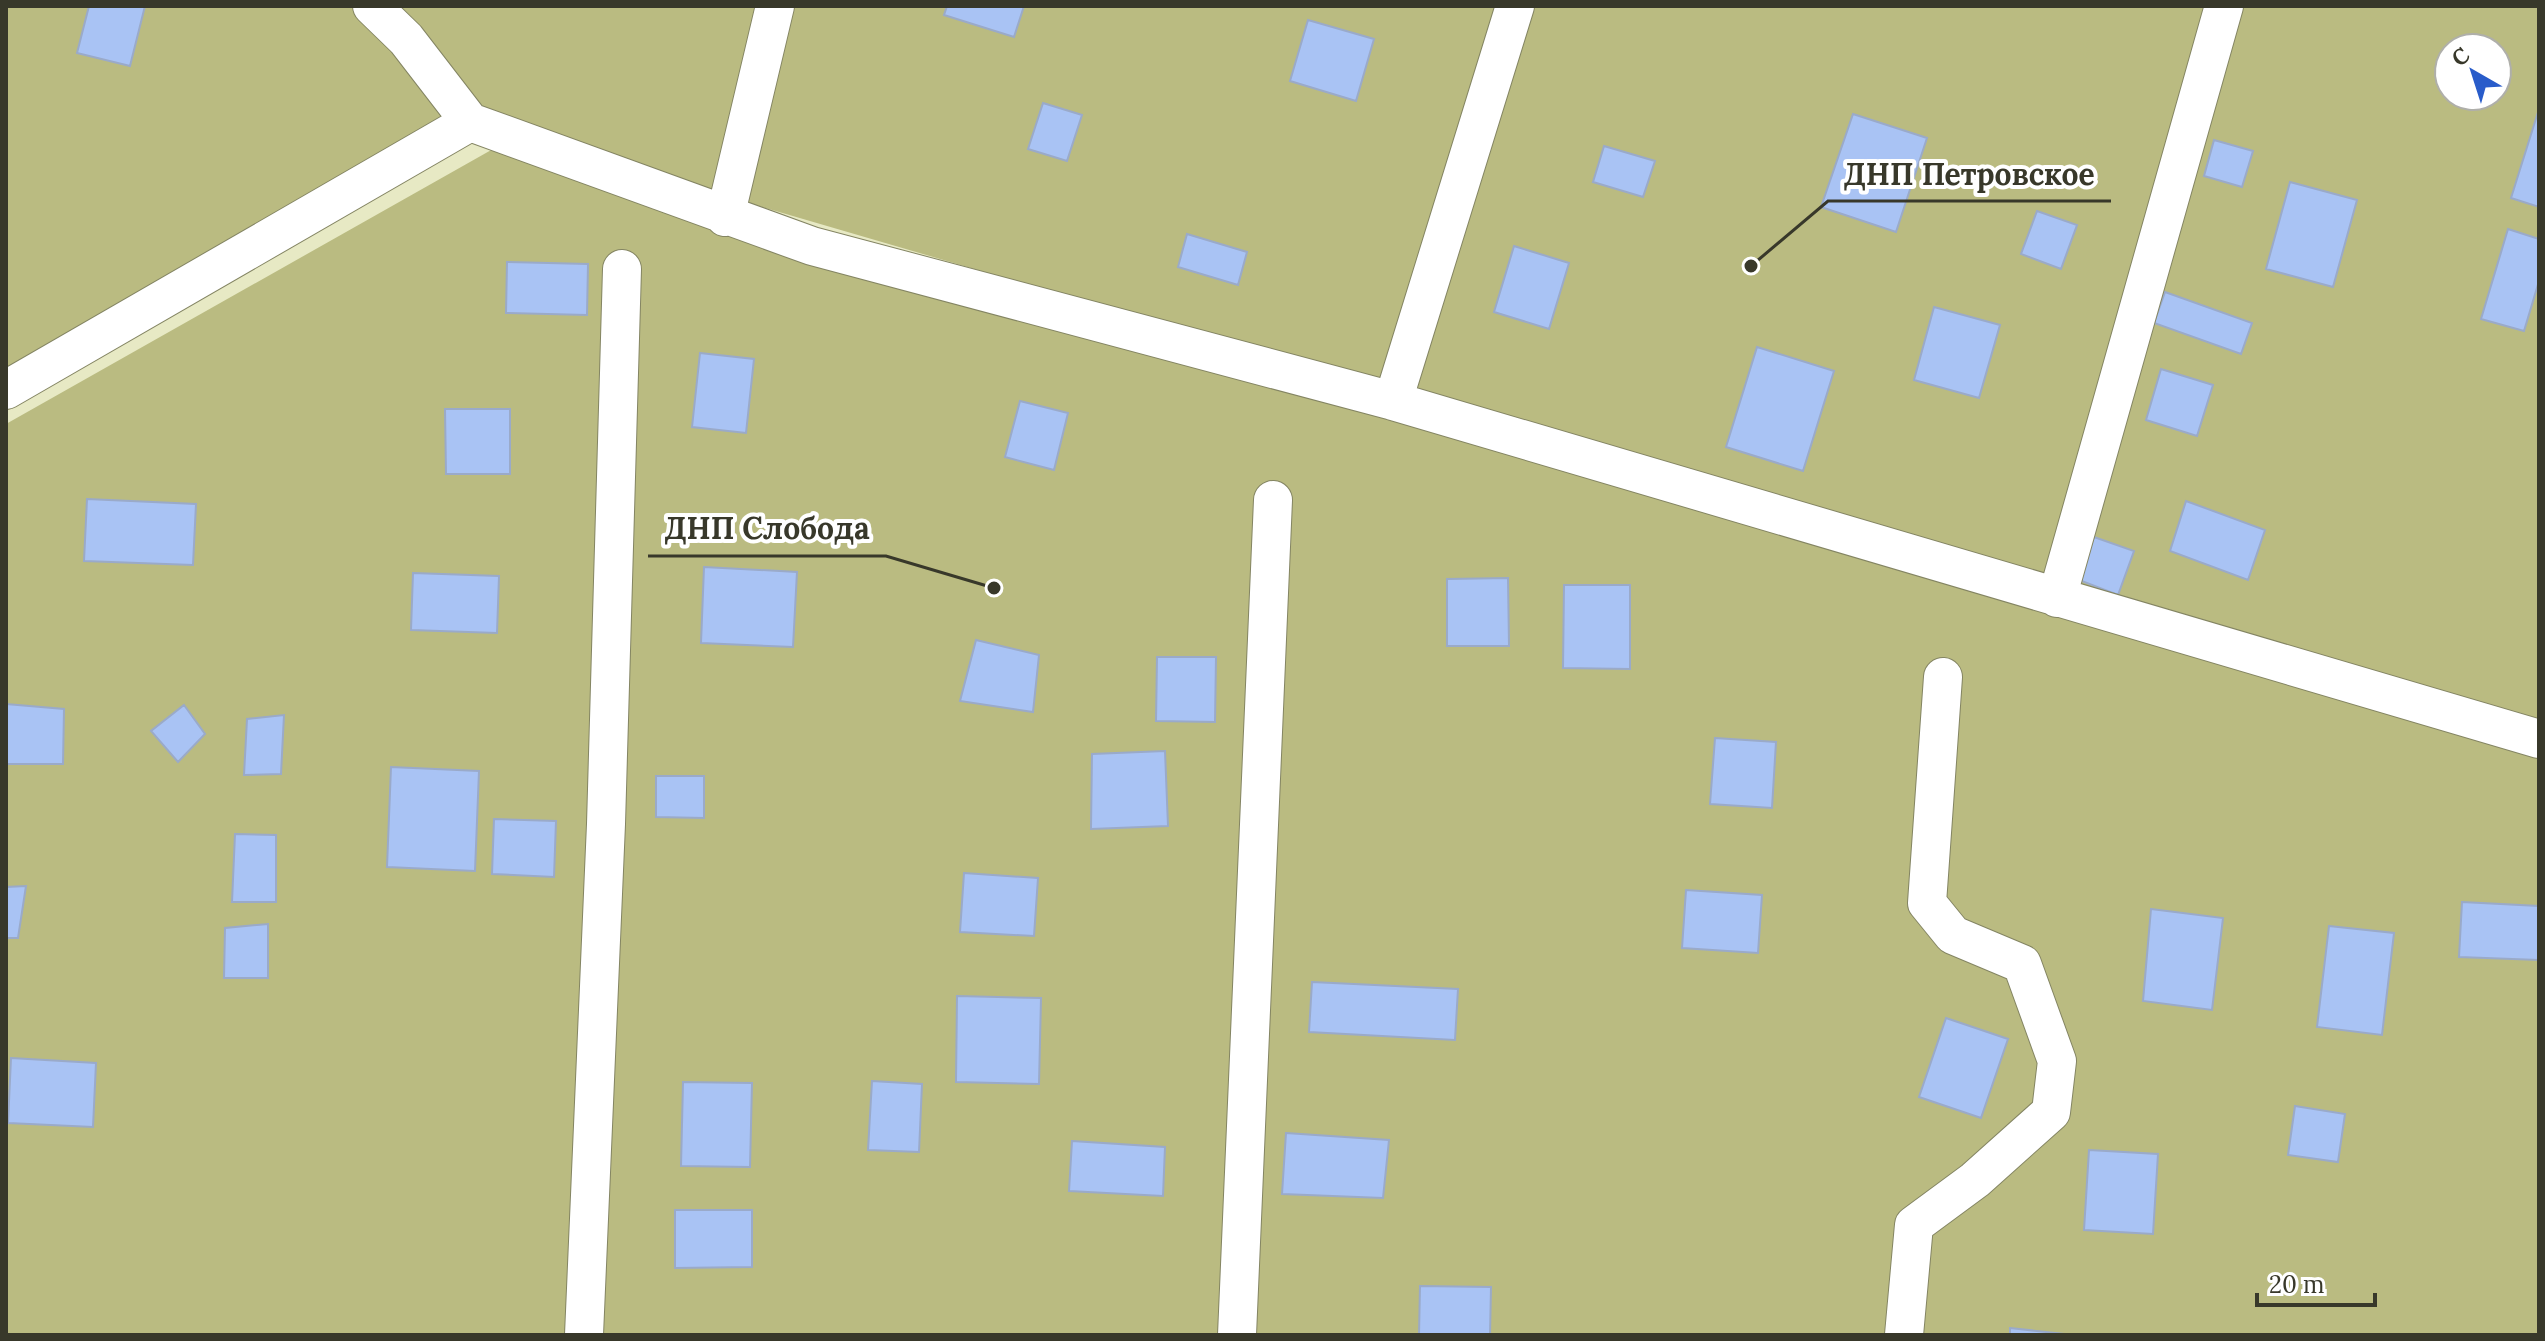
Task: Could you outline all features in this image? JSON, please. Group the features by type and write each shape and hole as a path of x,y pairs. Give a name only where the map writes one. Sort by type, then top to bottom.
{"street":[{"path":"372,6 406,39 470,122 725,217 812,246 1393,401 2539,739"},
{"path":"725,217 775,6"},
{"path":"1393,401 1515,6"},
{"path":"2057,598 2224,6"},
{"path":"6,390 470,122"},
{"path":"584,1335 607,808 622,269"},
{"path":"1237,1335 1273,500"},
{"path":"1904,1335 1914,1225 1975,1180 2051,1112 2057,1061 2022,964 1953,935 1927,903 1943,677"}],"green space":[{"path":"6,6 2539,6 2539,726 495,129 6,402"},
{"path":"493,149 2539,751 2539,1335 6,1335 6,424"}],"building":[{"path":"89,6 145,6 130,66 77,53"},
{"path":"947,6 1024,6 1014,37 944,15"},
{"path":"1308,20 1374,39 1356,101 1290,81"},
{"path":"1043,103 1082,115 1067,161 1028,149"},
{"path":"2539,109 2539,207 2511,198"},
{"path":"1853,114 1927,138 1896,232 1821,207"},
{"path":"2214,140 2253,151 2242,187 2204,176"},
{"path":"1604,146 1655,161 1643,197 1593,182"},
{"path":"2290,182 2357,200 2333,287 2266,269"},
{"path":"2037,211 2077,225 2061,269 2021,254"},
{"path":"2508,229 2539,239 2539,281 2524,331 2481,319"},
{"path":"1187,234 1247,252 1238,285 1178,267"},
{"path":"1514,246 1569,263 1549,329 1494,312"},
{"path":"507,262 588,264 587,315 506,313"},
{"path":"2165,292 2252,323 2241,354 2154,323"},
{"path":"1934,307 2000,325 1979,398 1914,380"},
{"path":"1757,347 1834,371 1803,471 1726,447"},
{"path":"700,353 754,359 746,433 692,427"},
{"path":"2161,369 2213,385 2197,436 2146,420"},
{"path":"1020,401 1068,413 1054,470 1005,457"},
{"path":"445,409 510,409 510,474 446,474"},
{"path":"87,499 196,504 193,565 84,561"},
{"path":"2186,501 2265,530 2248,580 2170,551"},
{"path":"2094,537 2134,551 2118,595 2079,580"},
{"path":"704,567 797,572 793,647 701,643"},
{"path":"413,573 499,576 497,633 411,630"},
{"path":"1508,578 1509,646 1447,646 1447,579"},
{"path":"1564,585 1630,585 1630,669 1563,668"},
{"path":"976,640 1039,655 1033,712 960,701"},
{"path":"1157,657 1216,657 1215,722 1156,721"},
{"path":"6,704 64,709 63,764 6,764"},
{"path":"184,705 205,734 178,762 151,731"},
{"path":"284,715 281,774 244,775 247,719"},
{"path":"1715,738 1776,742 1772,808 1710,804"},
{"path":"1165,751 1168,826 1091,829 1092,754"},
{"path":"391,767 479,771 475,871 387,867"},
{"path":"656,776 704,776 704,818 656,817"},
{"path":"494,819 556,821 554,877 492,874"},
{"path":"235,834 276,835 276,902 232,902"},
{"path":"964,873 1038,878 1034,936 960,932"},
{"path":"26,886 18,938 6,938 6,887"},
{"path":"1686,890 1762,895 1758,953 1682,948"},
{"path":"2462,902 2539,906 2539,960 2459,957"},
{"path":"2151,909 2223,918 2212,1010 2143,1001"},
{"path":"268,924 268,978 224,978 225,928"},
{"path":"2329,926 2394,933 2382,1035 2317,1027"},
{"path":"1312,982 1458,989 1455,1040 1309,1032"},
{"path":"957,996 1041,998 1039,1084 956,1082"},
{"path":"1946,1018 2008,1039 1981,1118 1919,1097"},
{"path":"11,1058 96,1063 93,1127 8,1123"},
{"path":"872,1081 922,1084 919,1152 868,1150"},
{"path":"683,1082 752,1083 750,1167 681,1166"},
{"path":"2295,1106 2345,1114 2338,1162 2288,1155"},
{"path":"1286,1133 1389,1140 1383,1198 1282,1194"},
{"path":"1072,1141 1165,1147 1163,1196 1069,1191"},
{"path":"2089,1150 2158,1154 2153,1234 2084,1230"},
{"path":"675,1210 752,1210 752,1267 675,1268"},
{"path":"1420,1286 1491,1287 1490,1335 1419,1335"},
{"path":"2010,1328 2074,1335 2010,1335"}],"place":[{"name":"ДНП Петровское","path":"1751,266"},
{"name":"ДНП Слобода","path":"994,588"}]}
